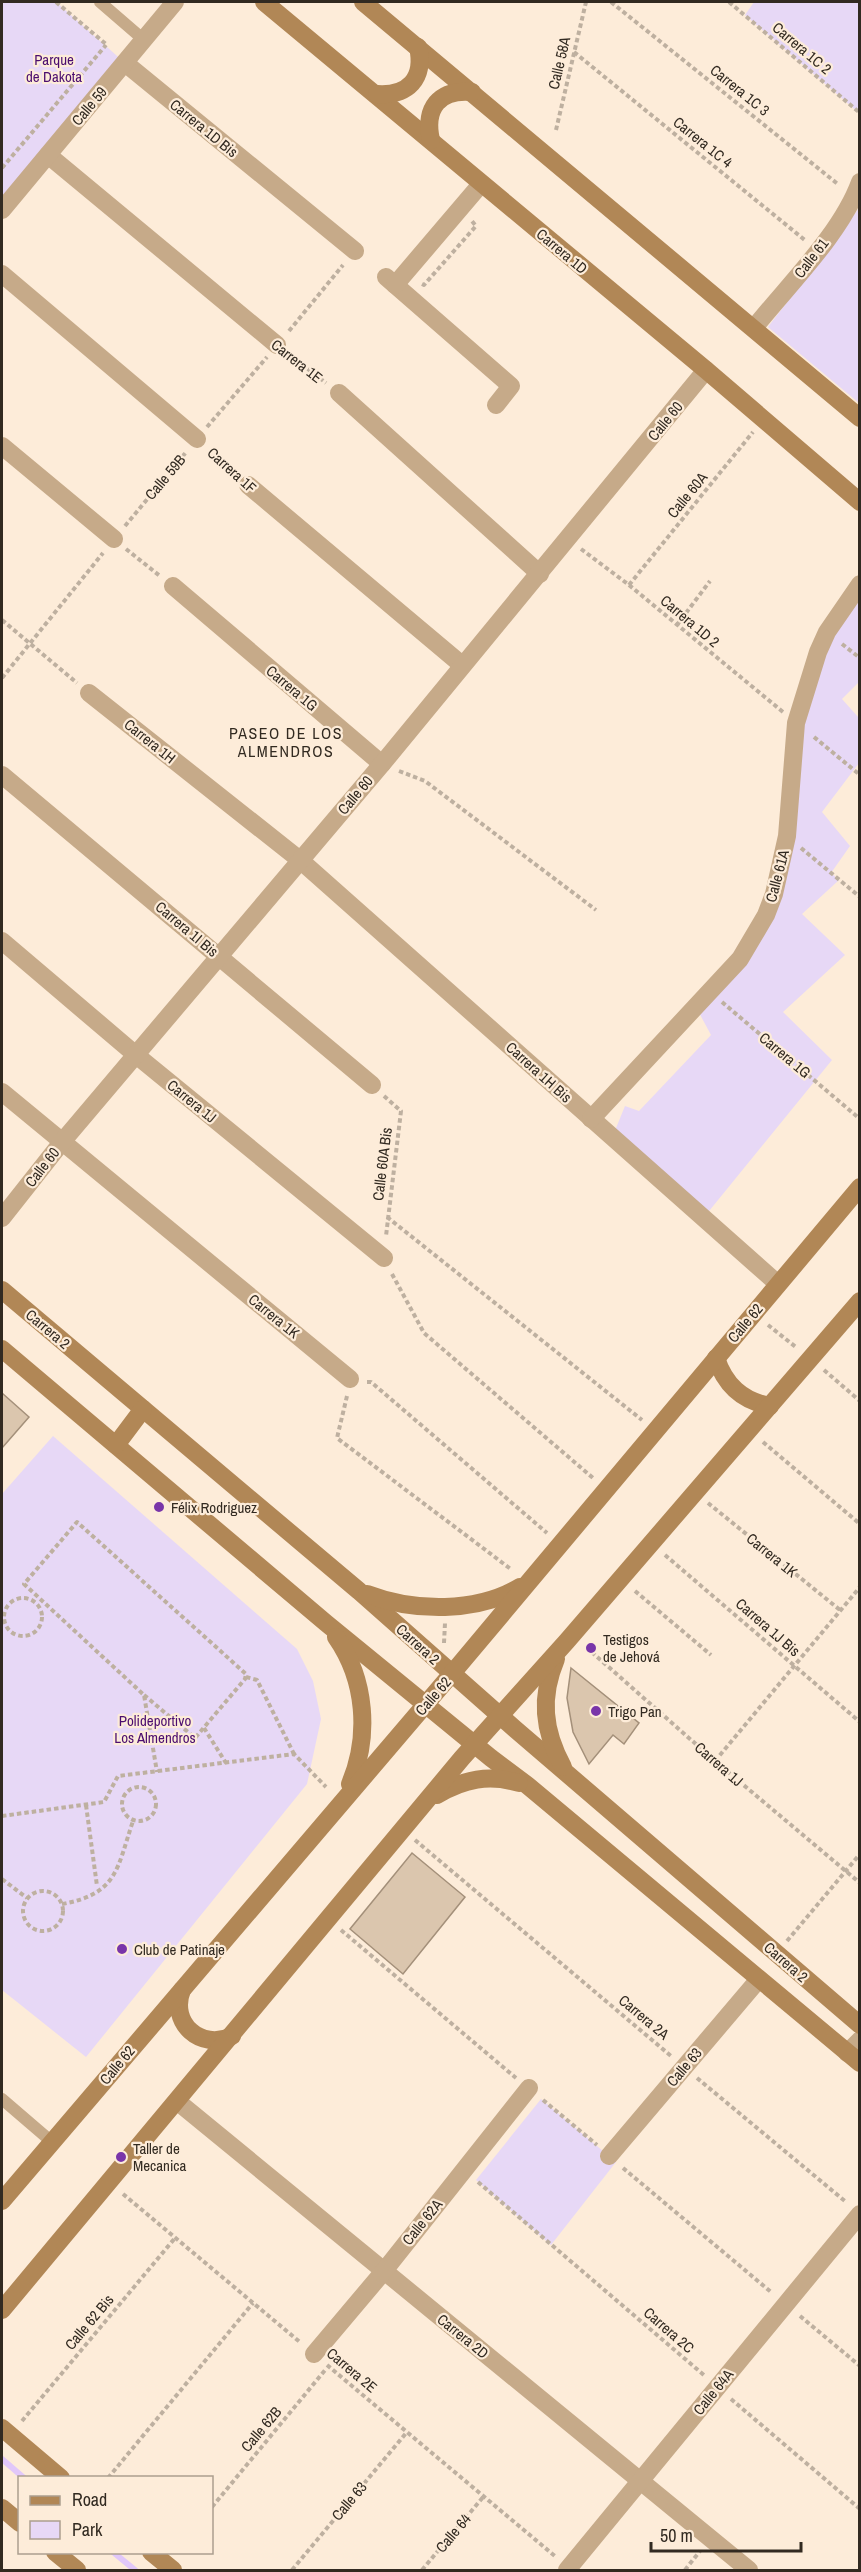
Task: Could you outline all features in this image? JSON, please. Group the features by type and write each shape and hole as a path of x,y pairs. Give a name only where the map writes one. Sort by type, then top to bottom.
{"street":[{"name":"Calle 59","path":"2,210 175,2"},
{"name":"Carrera 1D","path":"264,2 706,370 860,502"},
{"path":"363,2 860,418"},
{"path":"377,94 390,95 402,92 412,84 419,73 421,60 418,47"},
{"name":"Carrera 1D Bis","path":"125,63 355,251"},
{"path":"431,140 428,127 430,114 436,103 446,95 459,91 472,92"},
{"name":"Carrera 1E","path":"48,155 277,345"},
{"path":"482,184 390,281 511,386 496,405"},
{"name":"Calle 61","path":"754,328 818,251 857,190"},
{"name":"Carrera 1F","path":"2,274 197,439"},
{"name":"Calle 60","path":"2,1218 62,1142 540,574 706,370"},
{"path":"339,393 540,574"},
{"path":"2,446 114,539"},
{"name":"Carrera 1F","path":"248,485 462,665"},
{"name":"Calle 61A","path":"591,1119 740,959 766,915 774,894 787,836 796,723 818,652 827,632 860,584"},
{"name":"Carrera 1G","path":"172,586 382,764"},
{"name":"Carrera 1H","path":"89,693 300,860"},
{"name":"Carrera 1I Bis","path":"2,775 372,1085"},
{"name":"Carrera 1H Bis","path":"300,860 778,1284"},
{"name":"Carrera 1J","path":"2,941 136,1055 384,1258"},
{"name":"Carrera 1K","path":"2,1092 350,1379"},
{"name":"Calle 62","path":"2,2201 346,1795 452,1674 521,1577 716,1358 860,1187"},
{"name":"Carrera 2","path":"2,1290 359,1591 566,1774 860,2025"},
{"path":"566,1774 549,1737 544,1717 544,1696 548,1677 574,1642 860,1301"},
{"name":"Carrera 2","path":"2,1349 326,1623 527,1785 759,1979 855,2052"},
{"path":"716,1358 726,1382 735,1391 757,1404 770,1406"},
{"path":"116,1445 143,1409"},
{"path":"359,1591 401,1604 446,1606 489,1600 509,1593 521,1577"},
{"path":"326,1623 341,1644 360,1692 363,1719 362,1745 356,1771 346,1795"},
{"path":"2,2310 475,1745 500,1716 574,1642"},
{"path":"426,1803 456,1784 479,1778 504,1778 527,1785"},
{"name":"Calle 63","path":"609,2156 759,1979"},
{"path":"183,1988 178,2006 183,2024 189,2031 206,2040 224,2040 232,2036"},
{"name":"Calle 62A","path":"314,2354 384,2271 529,2088"},
{"name":"Carrera 2D","path":"178,2102 749,2571"},
{"name":"Calle 64A","path":"568,2569 860,2214"},
{"path":"2,2428 59,2476"},
{"path":"2,2508 18,2521"},
{"path":"56,2554 77,2571"},
{"path":"152,2554 172,2571"}],"lane":[{"path":"100,2 144,40"},
{"path":"2,2099 52,2142"}],"path":[{"path":"56,2 125,63"},
{"name":"Calle 58A","path":"556,130 586,2"},
{"name":"Carrera 1C 3","path":"611,2 857,190"},
{"name":"Carrera 1C 2","path":"729,2 860,112"},
{"path":"2,168 106,45"},
{"name":"Carrera 1C 4","path":"574,52 818,251"},
{"name":"Calle 59B","path":"2,678 114,539 355,251"},
{"name":"Carrera 1E","path":"277,345 339,393"},
{"name":"Calle 60A","path":"629,585 763,420"},
{"name":"Carrera 1F","path":"197,439 248,485"},
{"path":"114,539 172,586"},
{"name":"Carrera 1D 2","path":"568,539 629,585 796,723"},
{"path":"677,625 710,581"},
{"path":"2,620 89,693"},
{"path":"796,723 860,775"},
{"path":"382,764 425,781 596,910"},
{"path":"787,836 860,897"},
{"name":"Carrera 1G","path":"710,992 860,1119"},
{"name":"Calle 60A Bis","path":"372,1085 401,1111 384,1258"},
{"path":"387,1217 641,1421"},
{"path":"384,1258 424,1333 594,1479"},
{"path":"754,1313 860,1401"},
{"path":"521,1577 338,1438 350,1379 371,1382 547,1534"},
{"path":"758,1437 860,1524"},
{"name":"Carrera 1K","path":"704,1500 840,1610"},
{"path":"77,1522 246,1674 246,1677 195,1738 144,1695 24,1584 77,1522"},
{"name":"Carrera 1J Bis","path":"660,1551 860,1722"},
{"path":"629,1586 711,1655"},
{"path":"715,1761 860,1587"},
{"path":"24,1597 37,1602 43,1614 40,1627 29,1635 16,1635 4,1627 4,1612 11,1601 24,1597"},
{"name":"Carrera 1J","path":"574,1642 860,1883"},
{"path":"246,1677 257,1680 294,1754 326,1787"},
{"path":"144,1695 157,1772"},
{"path":"204,1728 226,1763"},
{"path":"2,1816 104,1802 118,1776 294,1754"},
{"path":"133,1787 144,1787 153,1793 157,1804 153,1815 144,1821 133,1821 124,1815 120,1804 124,1794 133,1787"},
{"path":"86,1805 97,1886"},
{"path":"62,1904 81,1900 105,1887 112,1879 118,1869 133,1821"},
{"name":"Carrera 2A","path":"412,1838 860,2214"},
{"path":"777,1954 860,1854"},
{"path":"2,1879 27,1898"},
{"path":"39,1891 53,1893 62,1904 63,1913 60,1922 54,1928 45,1931 28,1924 24,1916 23,1907 27,1898 39,1891"},
{"name":"Carrera 2C","path":"464,2170 860,2509"},
{"name":"Carrera 2E","path":"120,2192 568,2569"},
{"name":"Calle 62 Bis","path":"21,2422 175,2238"},
{"path":"110,2476 253,2303"},
{"name":"Calle 62B","path":"213,2505 328,2366"},
{"name":"Calle 63","path":"292,2571 407,2432"},
{"name":"Calle 64","path":"422,2571 484,2496"}],"green space":[{"name":"Parque de Dakota","path":"2,2 56,2 125,63 2,210"},
{"path":"754,2 859,2 859,113 745,15"},
{"path":"859,208 859,403 768,327"},
{"path":"859,587 859,682 842,699 859,718 859,763 822,812 850,846 831,873 839,880 802,914 845,955 783,1012 832,1060 705,1216 614,1133 625,1106 639,1111 711,1035 696,1007 774,894 796,723 827,632"},
{"name":"Polideportivo Los Almendros","path":"53,1436 297,1649 313,1681 321,1719 307,1784 86,2057 2,1990 2,1494"},
{"path":"541,2099 616,2162 551,2245 476,2180"}],"building":[{"path":"2,1393 29,1417 2,1448"},
{"name":"Trigo Pan","path":"571,1668 639,1723 624,1744 613,1735 589,1764 573,1732 567,1698"},
{"path":"412,1853 465,1897 403,1974 350,1929"}],"waterway":[{"path":"2,2459 22,2476"},
{"path":"115,2554 135,2570"}],"place":[{"name":"Félix Rodriguez","path":"159,1507"},
{"name":"Testigos de Jehová","path":"591,1648"},
{"name":"Trigo Pan","path":"596,1711"},
{"name":"Club de Patinaje","path":"122,1949"},
{"name":"Taller de Mecanica","path":"121,2157"}],"district":[{"name":"PASEO DE LOS ALMENDROS","path":"286,742"}]}
